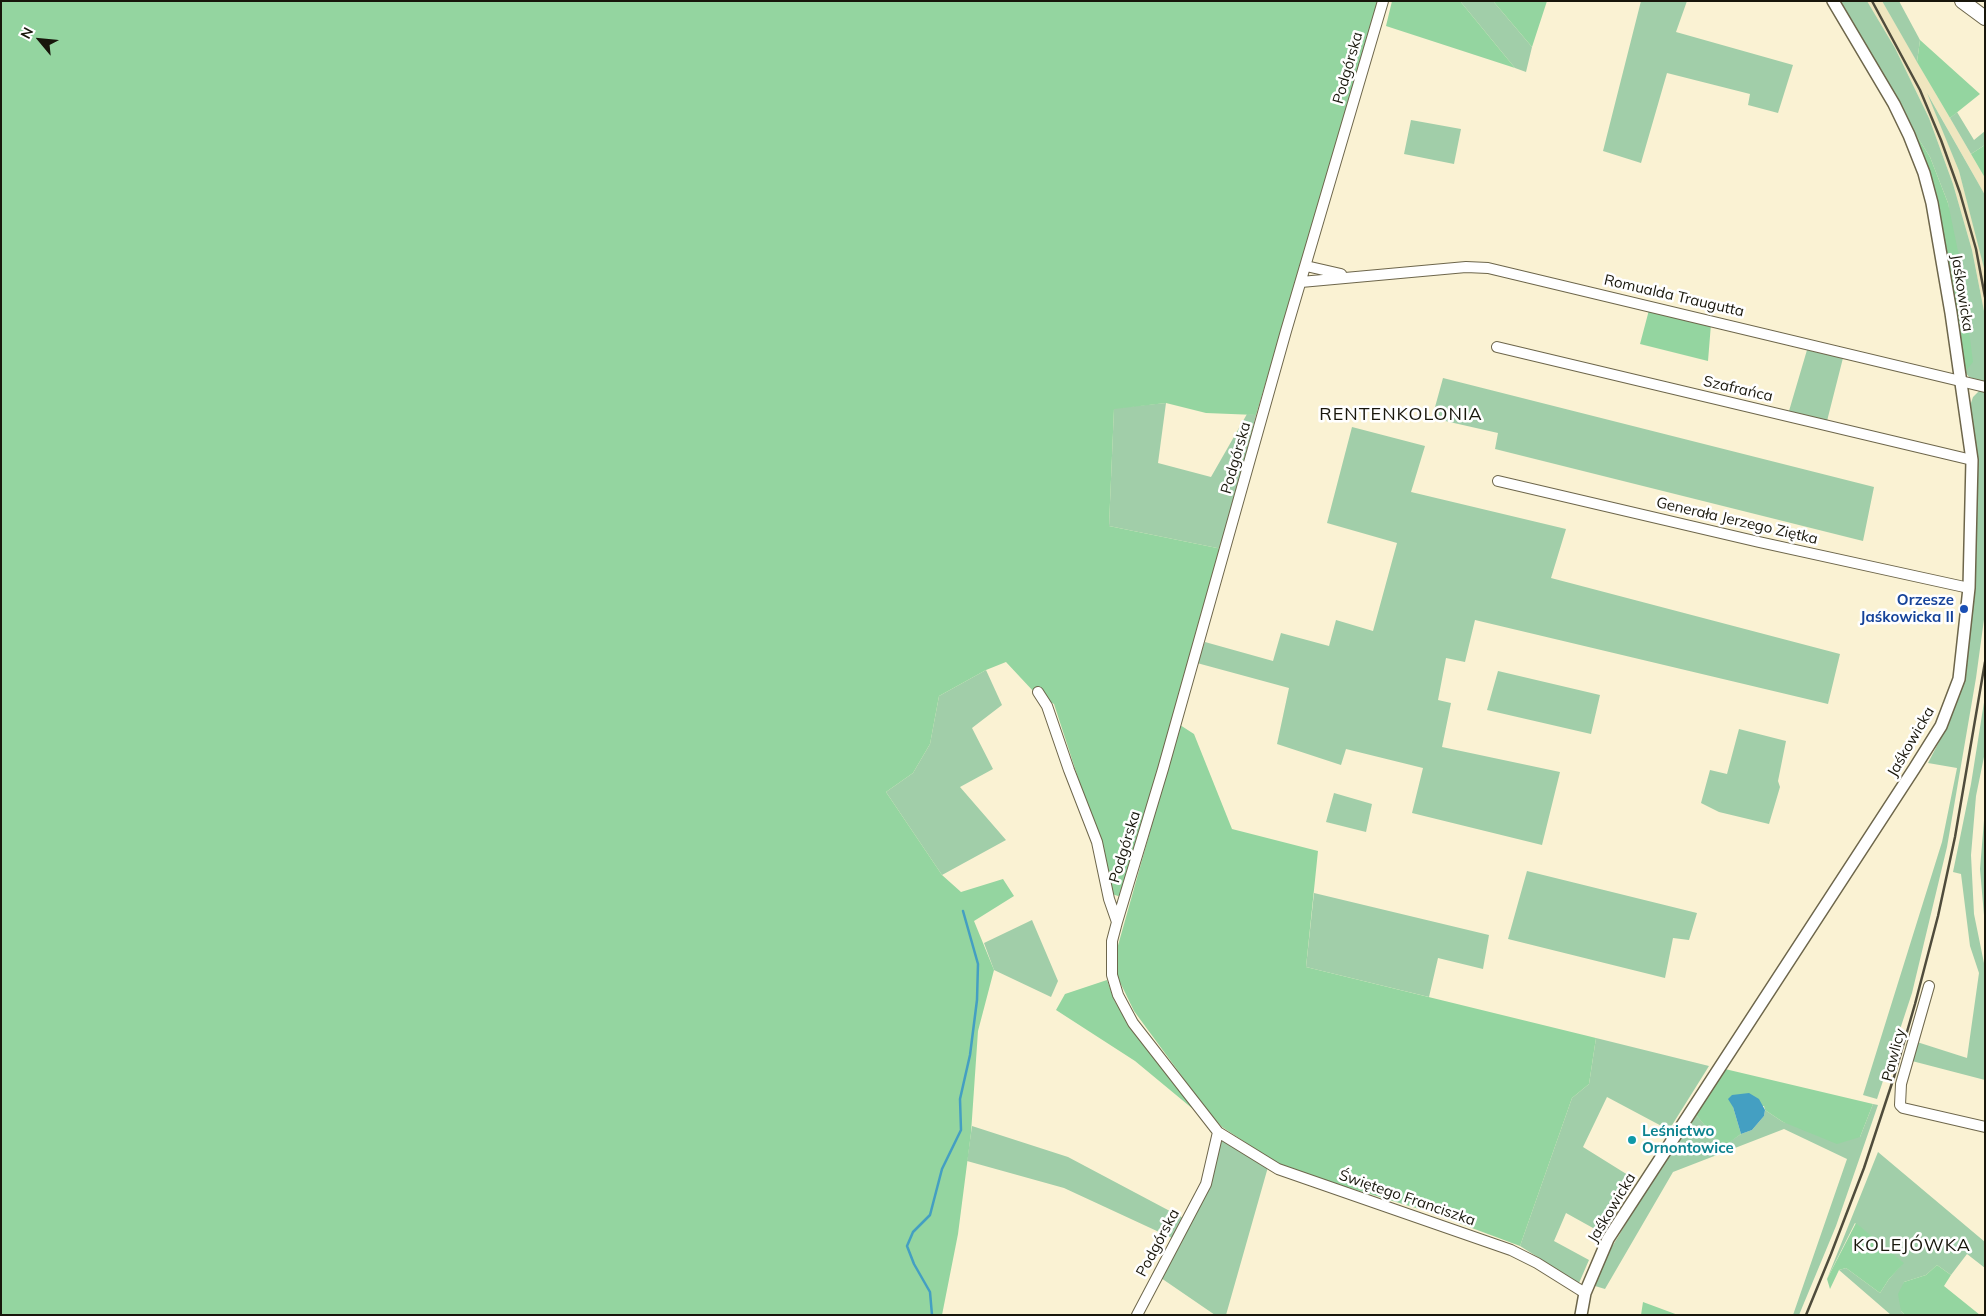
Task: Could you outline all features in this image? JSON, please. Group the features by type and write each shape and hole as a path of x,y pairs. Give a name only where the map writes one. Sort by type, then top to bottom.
{"main road":[{"path":"1962,1 1985,18"}],"street":[{"name":"Podgórska","path":"1137,1315 1206,1184 1218,1132 1126,1012 1112,975 1112,941 1161,777 1301,282 1383,1"},
{"name":"Jaśkowicka","path":"1581,1315 1585,1293 1608,1239 1840,885 1941,726 1959,679 1969,588 1972,460 1932,203 1924,174 1909,135 1894,104 1833,1"},
{"name":"Romualda Traugutta","path":"1306,266 1352,276"},
{"name":"Romualda Traugutta","path":"1301,282 1466,267 1488,268 1985,387"},
{"name":"Szafrańca","path":"1497,347 1972,460"},
{"name":"Generała Jerzego Ziętka","path":"1498,481 1969,588"},
{"name":"Podgórska","path":"1038,692 1047,706 1097,842 1109,900 1117,922"},
{"name":"Pawlicy","path":"1929,986 1900,1084 1900,1105 1903,1108 1985,1127"},
{"name":"Świętego Franciszka","path":"1218,1132 1278,1169 1511,1250 1585,1293"}],"shaded area":[{"path":"1867,1 1882,1 1985,178 1985,195 1930,98 1959,171 1976,233 1985,272 1985,316 1972,250 1953,184 1929,118 1895,48"}],"green space":[{"path":"1,1 1379,1 1256,415 1206,413 1166,403 1114,409 1109,526 1222,549 1123,894 1118,896 1112,894 1083,793 1054,704 1034,692 1006,662 986,670 939,696 930,744 913,773 886,792 942,875 961,892 1003,879 1014,896 974,921 994,970 978,1031 971,1133 958,1234 942,1315 1,1315"},
{"path":"1392,1 1460,1 1515,68 1386,26"},
{"path":"1460,1 1493,1 1532,47 1526,72 1515,68"},
{"path":"1493,1 1547,1 1532,47"},
{"path":"1641,1 1687,1 1676,32 1793,65 1778,113 1748,105 1750,94 1667,73 1641,163 1603,151"},
{"path":"1840,1 1867,1 1895,48 1929,118 1953,184 1972,250 1985,316 1985,382 1969,377 1965,372 1948,203 1930,157 1909,124"},
{"path":"1882,1 1899,1 1920,40 1917,62"},
{"path":"1920,40 1980,94 1950,118 1917,62"},
{"path":"1927,93 1985,195 1985,272 1959,171"},
{"path":"1957,112 1974,140 1985,131 1985,145 1971,154 1950,118"},
{"path":"1411,120 1461,129 1454,164 1404,154"},
{"path":"1909,124 1930,157 1948,203 1960,261 1973,362 1965,372"},
{"path":"1985,145 1985,178 1971,154"},
{"path":"1649,310 1711,324 1708,361 1640,344"},
{"path":"1807,350 1843,358 1827,421 1789,411"},
{"path":"1443,378 1874,487 1863,541 1495,449 1498,433 1432,418"},
{"path":"1979,391 1985,391 1985,612 1976,678 1947,847 1912,993 1877,1099 1863,1095 1942,842 1957,768 1928,763 1945,730 1963,680 1969,409 1973,397"},
{"path":"1166,403 1158,463 1211,477 1247,414 1256,415 1222,549 1109,526 1114,408"},
{"path":"1352,427 1425,446 1411,492 1566,529 1551,578 1840,654 1828,704 1475,620 1465,662 1446,658 1438,700 1451,703 1442,747 1560,772 1542,845 1412,813 1423,768 1346,749 1341,765 1277,744 1289,688 1197,663 1205,642 1273,661 1281,633 1329,646 1336,620 1373,631 1397,543 1327,523"},
{"path":"986,670 1002,705 972,728 993,769 960,787 1006,840 942,875 886,792 913,773 930,744 939,696"},
{"path":"1498,671 1600,695 1591,734 1487,710"},
{"path":"1985,696 1985,752 1976,796 1971,855 1974,914 1985,968 1985,1080 1912,1061 1917,1042 1967,1058 1979,973 1970,946 1961,874 1953,872 1971,784"},
{"path":"1180,725 1194,734 1232,829 1318,851 1306,967 1596,1038 1589,1084 1572,1098 1520,1246 1429,1212 1314,1177 1277,1163 1222,1127 1206,1109 1134,1011 1118,978 1117,949"},
{"path":"1739,729 1786,741 1778,781 1780,787 1769,824 1719,812 1701,803 1710,770 1727,774"},
{"path":"1334,793 1372,804 1366,832 1326,822"},
{"path":"1985,808 1985,927 1980,869"},
{"path":"1527,871 1697,913 1689,940 1673,938 1665,978 1508,939"},
{"path":"1314,893 1489,935 1483,969 1438,958 1429,997 1306,967"},
{"path":"1032,920 1058,981 1051,997 994,970 984,943"},
{"path":"1107,980 1115,1002 1193,1109 1135,1061 1056,1010 1065,994"},
{"path":"1596,1038 1709,1066 1669,1130 1607,1097 1583,1147 1636,1180 1602,1233 1566,1213 1554,1241 1589,1260 1579,1283 1520,1246 1572,1098 1589,1084"},
{"path":"1725,1069 1873,1104 1860,1137 1837,1144 1783,1122 1765,1110 1764,1106 1733,1107 1741,1134 1723,1147 1696,1115"},
{"path":"1873,1104 1878,1105 1836,1226 1799,1315 1793,1315 1847,1159 1784,1129 1673,1172 1605,1289 1595,1286 1607,1255 1650,1184 1696,1115 1723,1146 1741,1134 1752,1130 1764,1116 1765,1110 1783,1122 1860,1137"},
{"path":"972,1126 1068,1157 1183,1218 1172,1238 1064,1188 967,1161"},
{"path":"1223,1140 1268,1167 1226,1315 1215,1315 1161,1278 1218,1147"},
{"path":"1878,1152 1985,1242 1985,1268 1967,1254 1951,1275 1937,1265 1926,1275 1904,1282 1901,1311 1905,1315 1891,1315 1839,1270 1846,1268 1880,1293 1903,1263 1855,1223 1827,1279"},
{"path":"1856,1223 1904,1263 1889,1279 1880,1293 1846,1268 1839,1270 1830,1289 1827,1279"},
{"path":"1937,1265 1951,1275 1944,1286 1980,1315 1905,1315 1901,1311 1898,1294 1904,1282 1926,1275"},
{"path":"1643,1302 1678,1315 1641,1315"}],"water":[{"path":"1749,1093 1759,1099 1765,1110 1764,1116 1752,1130 1741,1134 1733,1107 1728,1099 1732,1095"}],"waterway":[{"path":"932,1315 930,1292 914,1264 907,1246 913,1232 930,1215 942,1169 961,1130 960,1099 970,1055 977,1000 978,964 963,911"}],"railway":[{"path":"1872,1 1920,90 1941,140 1960,193 1976,249 1985,297"},
{"path":"1806,1315 1864,1168 1894,1077 1915,1004 1938,916 1955,837 1985,662"}],"place":[{"name":"Orzesze Jaśkowicka II","path":"1964,609"},
{"name":"Leśnictwo Ornontowice","path":"1632,1140"}],"district":[{"name":"RENTENKOLONIA","path":"1401,415"},
{"name":"KOLEJÓWKA","path":"1912,1246"}]}
